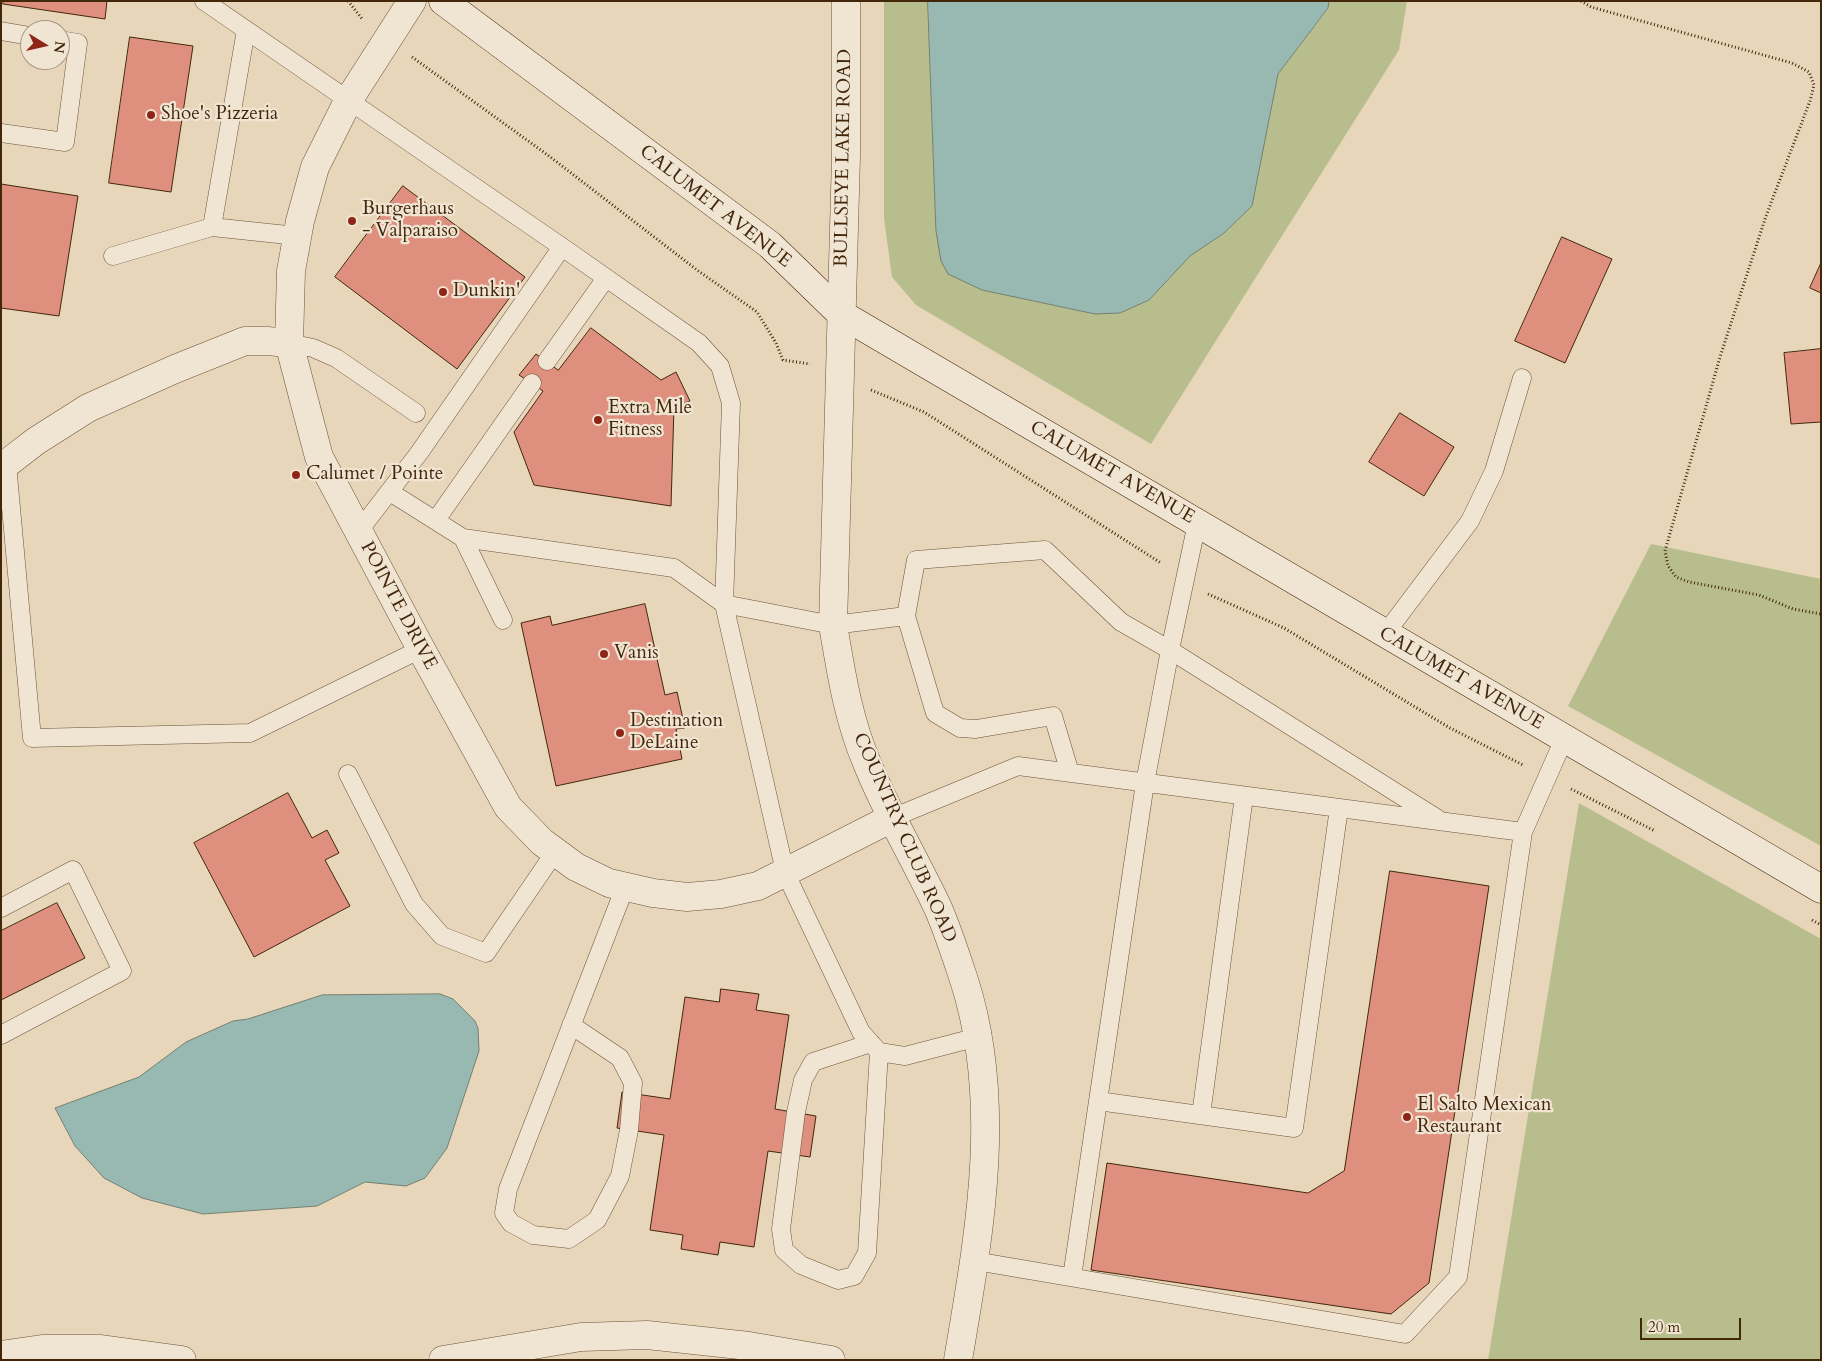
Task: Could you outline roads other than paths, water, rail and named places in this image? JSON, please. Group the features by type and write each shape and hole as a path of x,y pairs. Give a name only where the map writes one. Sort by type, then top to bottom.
{"street":[{"name":"POINTE DRIVE","path":"412,1 348,101 315,167 297,236 291,272 288,343 319,457 420,649 508,807 542,842 576,867 609,883 653,894 687,897 721,894 758,886 892,818"},
{"name":"CALUMET AVENUE","path":"443,1 770,245 841,314 1821,889"},
{"name":"BULLSEYE LAKE ROAD","path":"841,314 846,156 846,1"},
{"name":"COUNTRY CLUB ROAD","path":"841,314 833,625 846,699 866,762 938,909 964,981 978,1037 985,1097 984,1178 975,1261 958,1360"},
{"path":"4,466 36,441 88,408 175,369 245,342 267,341 288,343"},
{"path":"442,1360 581,1337 647,1334 749,1346 831,1360"},
{"path":"1,1355 42,1349 101,1349 182,1360"}],"lane":[{"path":"204,1 606,278 699,344 720,366 731,403 724,604 785,872 861,1032 875,1047 904,1056 978,1037"},
{"path":"212,227 246,30"},
{"path":"1,32 20,35"},
{"path":"1,133 65,142 78,43 70,42"},
{"path":"113,256 212,227 297,236"},
{"path":"358,532 390,492 562,247"},
{"path":"547,362 606,278"},
{"path":"288,343 313,348 336,358 416,413"},
{"path":"1385,634 1470,521 1494,472 1522,378"},
{"path":"436,520 532,384"},
{"path":"4,466 32,738 250,734 420,649"},
{"path":"390,492 463,538 674,568 724,604 833,625 906,616"},
{"path":"1072,1277 1145,783 1170,650 1197,523"},
{"path":"463,538 503,620"},
{"path":"1070,773 1053,716 976,729 960,728 935,713 906,616 916,560 1045,550 1121,622 1170,650 1442,822"},
{"path":"975,1261 1405,1334 1458,1277 1522,832 1564,739"},
{"path":"892,818 1018,766 1522,832"},
{"path":"348,774 414,904 442,936 486,953 555,852"},
{"path":"1201,1115 1244,796"},
{"path":"1098,1101 1294,1128 1339,808"},
{"path":"1,908 73,870 122,971 1,1035"},
{"path":"571,1025 620,1058 633,1083 629,1130 620,1176 597,1220 569,1239 533,1235 511,1223 504,1213 508,1189 571,1025 625,886"},
{"path":"875,1047 867,1252 854,1276 838,1280 800,1265 784,1250 781,1228 790,1154 803,1080 813,1062 875,1047"}],"water":[{"path":"928,1 1329,1 1328,8 1278,74 1252,206 1224,233 1190,256 1149,300 1120,313 1095,314 982,290 948,274 941,261 936,231"},
{"path":"440,994 453,999 475,1021 478,1028 479,1051 447,1148 425,1178 406,1186 365,1182 317,1206 203,1214 142,1198 104,1178 75,1146 55,1108 139,1077 186,1042 233,1021 248,1019 322,995"}],"place":[{"name":"Shoe's Pizzeria","path":"151,115"},
{"name":"Burgerhaus - Valparaiso","path":"352,221"},
{"name":"Dunkin'","path":"443,292"},
{"name":"Extra Mile Fitness","path":"598,420"},
{"name":"Calumet / Pointe","path":"296,475"},
{"name":"Vanis","path":"604,654"},
{"name":"Destination DeLaine","path":"620,733"},
{"name":"El Salto Mexican Restaurant","path":"1407,1117"}]}
